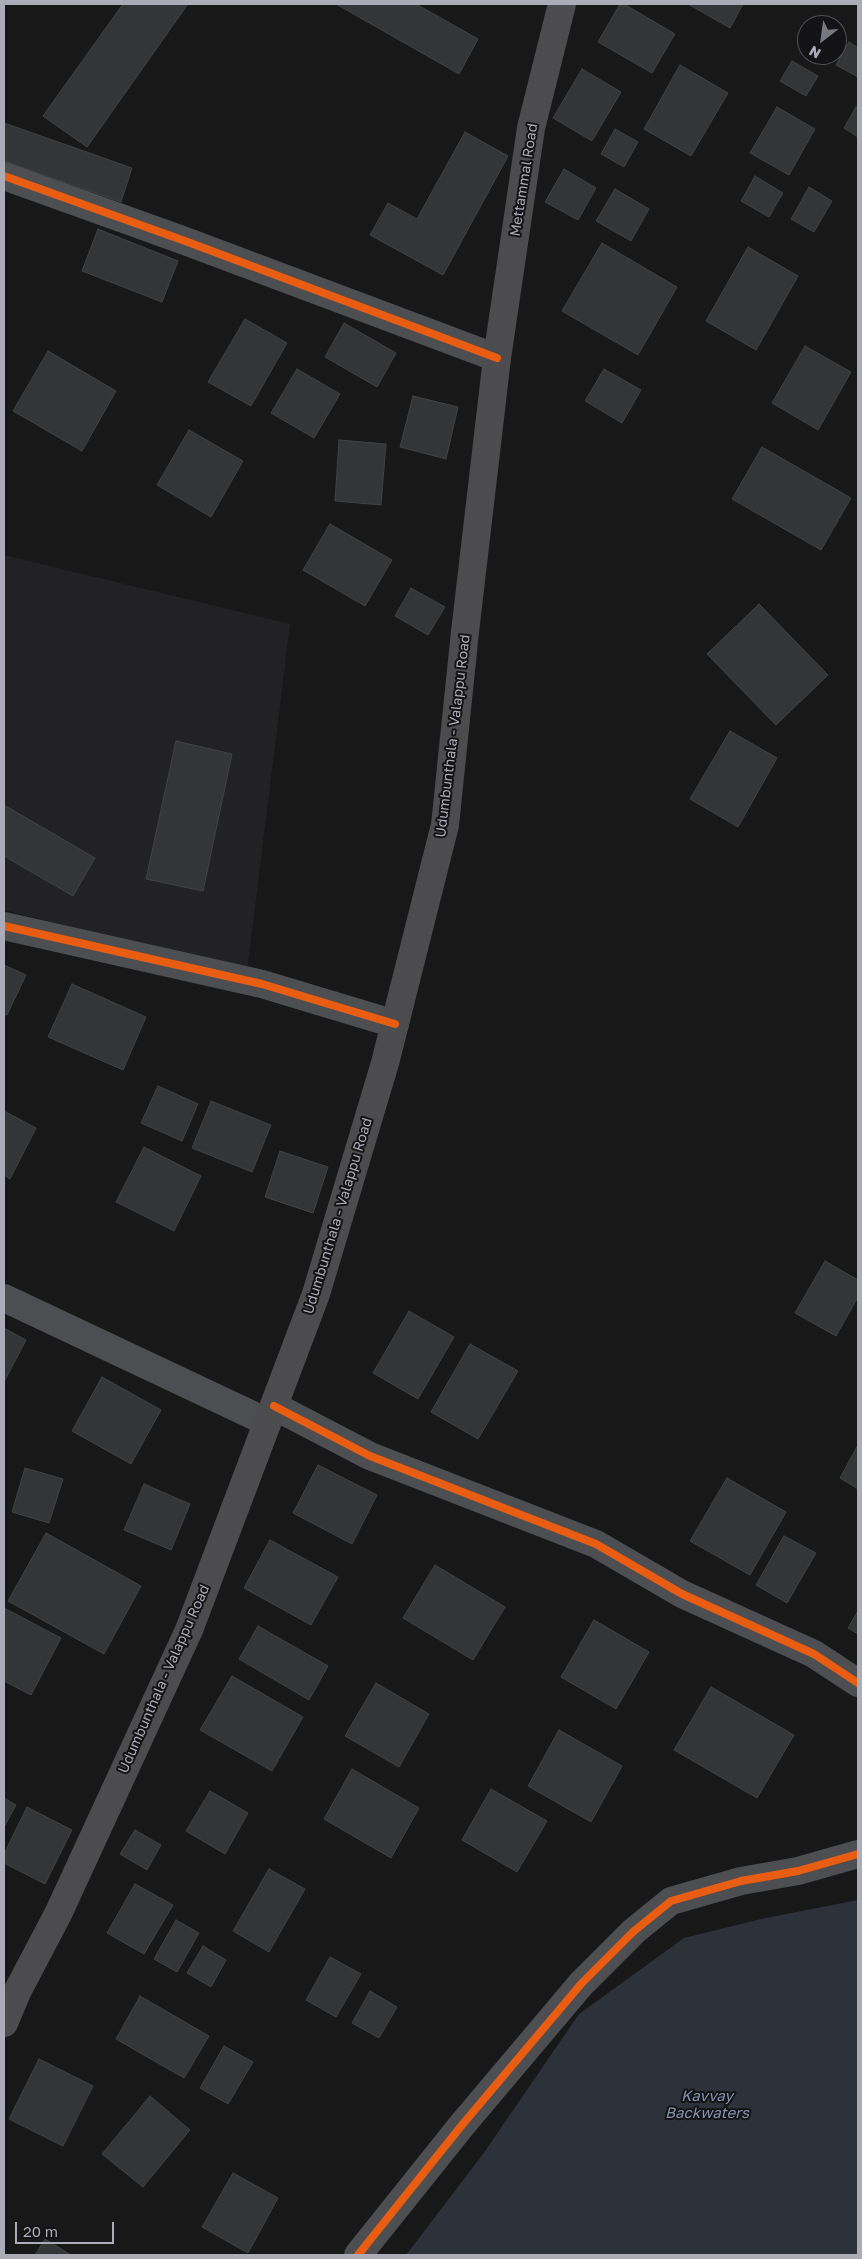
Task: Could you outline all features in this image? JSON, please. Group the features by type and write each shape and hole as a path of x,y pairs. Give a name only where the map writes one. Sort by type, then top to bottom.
{"main road":[{"name":"Mettammal Road","path":"497,358 531,128 562,4"},
{"name":"Udumbunthala - Valappu Road","path":"4,2023 10,1989 58,1914 189,1630 316,1294 395,1024 445,825 497,358"}],"street":[{"path":"4,176 185,241 497,358"},
{"path":"4,926 262,984 395,1024"},
{"path":"4,1298 370,1456 596,1544 682,1594 814,1654 858,1683"},
{"path":"358,2255 526,2046 580,1984 634,1931 656,1913 671,1901 688,1896 742,1881 798,1871 858,1854"}],"shaded area":[{"path":"4,555 290,624 247,971 4,910"}],"water":[{"name":"Kavvay Backwaters","path":"858,1900 858,2255 406,2255 483,2154 579,2014 684,1938 761,1919"}],"building":[{"path":"123,4 188,4 87,147 43,116"},
{"path":"336,4 416,4 478,39 459,74"},
{"path":"620,4 624,4 675,34 652,73 598,42"},
{"path":"688,4 743,4 730,28"},
{"path":"849,42 858,48 858,77 836,65 847,65 847,46"},
{"path":"792,61 818,76 806,96 780,81"},
{"path":"680,65 728,93 691,156 644,129"},
{"path":"582,69 621,92 592,141 553,118"},
{"path":"777,107 815,129 789,175 750,153"},
{"path":"856,107 858,109 858,137 844,128"},
{"path":"4,123 132,168 121,202 4,161"},
{"path":"615,129 638,142 624,167 601,154"},
{"path":"465,132 508,156 443,275 370,235 388,203 417,219"},
{"path":"564,169 596,188 578,220 545,202"},
{"path":"755,176 783,193 769,217 741,201"},
{"path":"809,187 832,201 814,232 791,219"},
{"path":"615,189 649,209 631,241 596,221"},
{"path":"98,229 178,261 162,302 82,271"},
{"path":"602,243 677,287 638,355 562,311"},
{"path":"748,247 798,276 756,350 706,321"},
{"path":"245,319 287,343 251,406 208,382"},
{"path":"344,323 396,353 377,387 325,357"},
{"path":"805,346 851,372 818,430 772,403"},
{"path":"48,351 116,391 82,451 13,411"},
{"path":"297,369 340,394 314,438 271,413"},
{"path":"604,369 641,390 622,423 585,401"},
{"path":"413,396 458,407 446,459 400,447"},
{"path":"189,430 243,461 211,517 157,485"},
{"path":"339,440 386,444 381,505 335,501"},
{"path":"762,447 851,498 821,550 732,499"},
{"path":"330,524 392,560 365,606 303,570"},
{"path":"411,588 445,607 428,635 395,616"},
{"path":"759,604 828,675 776,725 707,654"},
{"path":"730,731 777,758 738,827 690,799"},
{"path":"176,741 232,754 203,891 146,879"},
{"path":"4,805 95,858 73,896 4,856"},
{"path":"4,965 26,975 7,1015 4,1014"},
{"path":"72,984 146,1017 123,1070 48,1037"},
{"path":"158,1086 198,1104 182,1141 141,1123"},
{"path":"211,1101 271,1125 252,1172 192,1148"},
{"path":"4,1111 36,1128 10,1179 4,1175"},
{"path":"144,1147 201,1176 174,1231 116,1202"},
{"path":"280,1151 328,1167 313,1213 265,1197"},
{"path":"825,1261 858,1280 858,1297 836,1336 795,1313"},
{"path":"409,1311 454,1337 418,1399 373,1373"},
{"path":"4,1328 26,1340 4,1382"},
{"path":"470,1344 518,1371 478,1439 431,1412"},
{"path":"102,1377 161,1410 131,1464 72,1431"},
{"path":"858,1445 858,1489 840,1478"},
{"path":"318,1465 377,1495 352,1544 293,1513"},
{"path":"25,1468 63,1479 49,1523 12,1512"},
{"path":"727,1478 786,1512 750,1575 690,1541"},
{"path":"144,1484 190,1504 171,1550 124,1530"},
{"path":"46,1533 141,1586 104,1654 8,1601"},
{"path":"784,1536 816,1553 787,1603 756,1585"},
{"path":"270,1540 338,1577 311,1625 244,1588"},
{"path":"435,1565 505,1607 473,1660 403,1618"},
{"path":"4,1608 61,1638 31,1695 4,1681"},
{"path":"858,1611 858,1634 848,1628"},
{"path":"594,1620 649,1652 616,1709 561,1677"},
{"path":"258,1626 328,1666 309,1700 239,1659"},
{"path":"232,1676 303,1717 272,1771 200,1730"},
{"path":"376,1683 429,1714 399,1767 345,1736"},
{"path":"711,1687 794,1735 757,1798 674,1750"},
{"path":"559,1730 622,1766 591,1822 528,1786"},
{"path":"352,1769 419,1808 391,1858 324,1819"},
{"path":"491,1789 547,1821 517,1872 462,1840"},
{"path":"210,1791 248,1813 225,1854 186,1831"},
{"path":"4,1798 16,1805 4,1827"},
{"path":"27,1807 72,1830 45,1884 4,1863 4,1854"},
{"path":"135,1830 161,1845 147,1870 120,1854"},
{"path":"269,1869 305,1889 269,1952 233,1931"},
{"path":"135,1884 173,1905 144,1954 107,1933"},
{"path":"176,1920 199,1933 177,1972 154,1959"},
{"path":"203,1946 226,1960 211,1987 187,1973"},
{"path":"330,1957 361,1974 336,2017 306,2000"},
{"path":"370,1991 397,2007 379,2038 352,2023"},
{"path":"140,1996 209,2036 184,2078 116,2039"},
{"path":"224,2046 253,2062 228,2104 200,2088"},
{"path":"39,2059 93,2086 63,2146 9,2119"},
{"path":"150,2096 190,2130 143,2187 102,2154"},
{"path":"233,2173 278,2198 248,2253 202,2227"},
{"path":"45,2239 71,2255 35,2255"}],"cycle path":[{"path":"4,176 185,241 497,358"},
{"path":"4,926 262,984 395,1024"},
{"path":"274,1406 370,1456 596,1544 682,1594 814,1654 858,1683"},
{"path":"358,2255 462,2125 581,1984 634,1931 671,1901 741,1881 798,1871 858,1854"}]}
